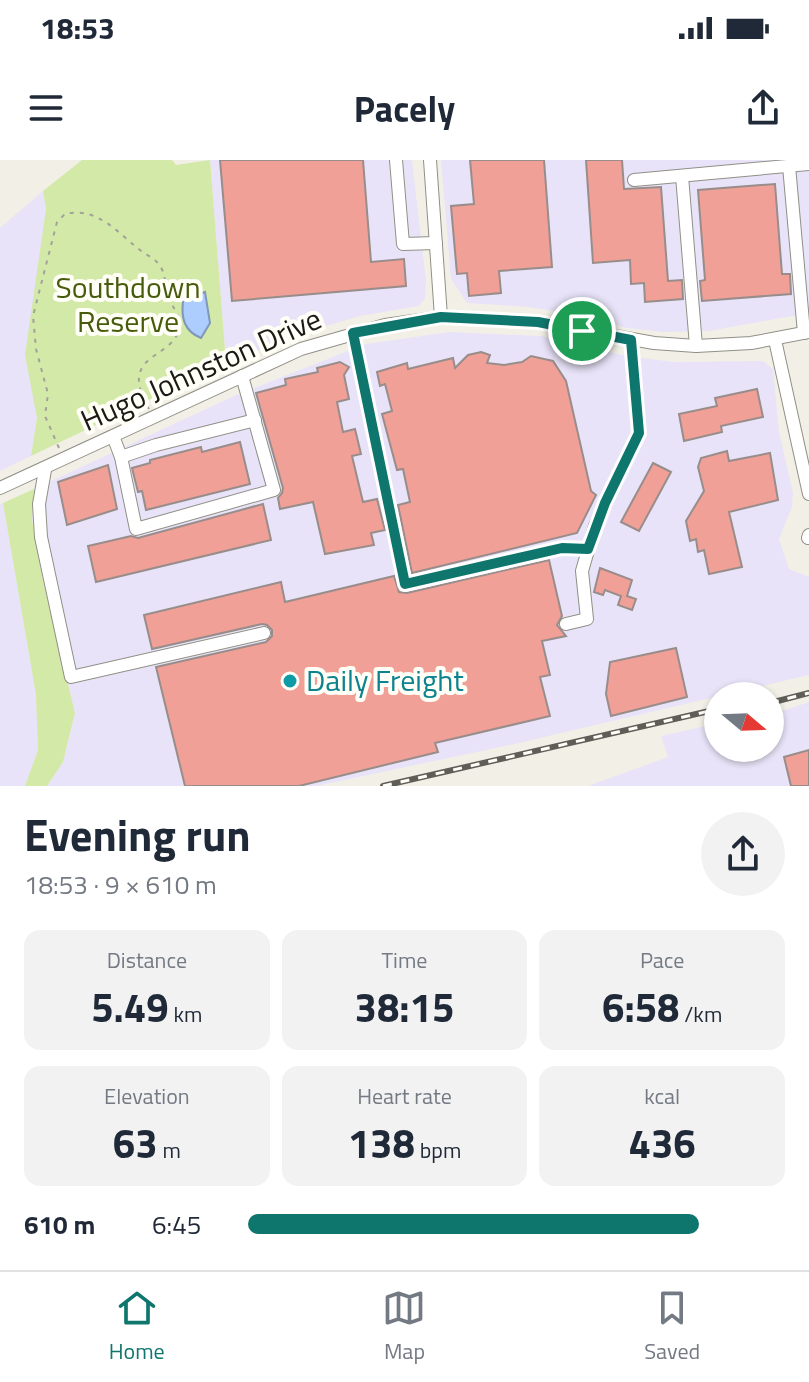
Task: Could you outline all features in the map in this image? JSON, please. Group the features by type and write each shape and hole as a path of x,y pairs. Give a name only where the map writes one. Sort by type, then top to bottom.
{"street":[{"path":"396,160 403,244 436,243"},
{"path":"430,160 441,317"},
{"path":"634,180 809,164"},
{"path":"789,166 807,332"},
{"path":"682,176 696,346"},
{"name":"Hugo Johnston Drive","path":"0,488 45,470 301,349 353,333 441,317 538,322 631,340 696,346 775,340 807,332"},
{"path":"353,333 405,584 562,548 588,549"},
{"path":"566,624 587,619 582,571 588,549 600,515 639,433 631,340"},
{"path":"775,340 809,494"},
{"path":"113,436 121,457 136,529 274,490 242,376"},
{"path":"121,457 255,420"},
{"path":"45,470 39,504 41,537 71,677 264,633"}],"path":[{"path":"57,443 45,416 48,394 36,349 33,316 57,222 65,214 83,213 117,228 159,265 164,274 168,298 177,312 180,326 176,338 152,357 140,372 139,387 145,401"}],"shaded area":[{"path":"210,160 412,160 426,281 425,298 419,306 360,316 306,332 226,363"},
{"path":"441,160 809,160 809,313 709,331 663,332 627,328 528,307 467,303 451,279"},
{"path":"43,191 46,208 35,403 37,418 31,456 0,471 0,228"},
{"path":"449,332 541,336 626,356 674,362 763,361 773,369 779,432 793,493 792,507 779,539 789,569 809,577 809,675 779,682 704,682 704,700 316,786 47,786 63,762 75,713 43,581 32,520 34,489 236,395 366,344"},
{"path":"3,503 36,695 38,750 25,786 0,786 0,505"},
{"path":"809,702 809,786 588,786 668,757 661,736 704,726 704,762 784,762 784,710"}],"green space":[{"name":"Southdown Reserve","path":"82,160 172,160 176,165 210,160 226,363 31,456 37,418 25,355 46,209 43,191"},
{"path":"34,489 32,520 43,581 75,713 63,762 47,786 25,786 38,750 36,695 3,503"}],"water":[{"path":"205,292 210,323 201,338 191,332 185,323 183,301"}],"building":[{"path":"220,160 363,160 371,262 404,259 406,286 232,301"},
{"path":"470,160 544,160 552,267 499,271 501,293 469,296 467,273 457,274 451,206 474,204"},
{"path":"586,160 622,160 624,189 661,187 668,281 682,280 683,299 645,302 644,283 631,284 630,260 593,263"},
{"path":"775,184 782,274 790,274 791,294 702,301 700,281 705,280 698,190"},
{"path":"481,352 490,355 487,363 504,365 522,362 531,356 553,361 566,381 591,491 596,495 577,533 412,573 398,505 410,502 403,469 397,470 382,414 392,411 385,384 380,386 377,372 407,363 408,369 453,358 455,368 468,355"},
{"path":"340,362 349,367 344,375 349,399 337,402 343,432 355,429 361,454 352,456 363,502 377,499 385,530 371,533 374,545 325,554 313,502 280,509 278,498 283,488 256,393 286,385 285,379 318,372 317,368"},
{"path":"757,389 763,417 721,426 722,432 684,441 679,414 717,406 715,398"},
{"path":"240,442 250,484 146,510 132,468 150,463 150,460 201,447 202,452"},
{"path":"727,451 729,461 770,453 778,500 729,512 742,567 709,574 704,550 698,552 696,539 690,541 686,521 704,491 698,467 701,458"},
{"path":"653,463 671,472 639,531 621,522"},
{"path":"108,465 117,509 67,525 58,482"},
{"path":"263,504 271,540 96,582 88,546 131,536 138,538"},
{"name":"Daily Freight","path":"549,560 562,616 557,625 566,636 542,641 550,675 540,677 550,716 435,743 438,752 299,786 185,786 156,667 266,642 272,636 272,630 262,624 152,649 144,615 281,582 285,602 394,576 399,592 407,593"},
{"path":"600,568 632,580 627,596 636,599 632,610 618,605 621,596 605,590 603,595 594,592"},
{"path":"676,648 687,697 611,716 606,694 610,662"},
{"path":"809,750 809,786 791,786 784,757"}],"railway":[{"path":"784,699 809,693"},
{"path":"383,786 704,712"}],"place":[{"name":"Daily Freight","path":"290,681"}],"route":[{"path":"441,317 538,322 582,331 631,340 639,433 605,503 588,549 562,548 405,584 353,333 441,317"}]}
